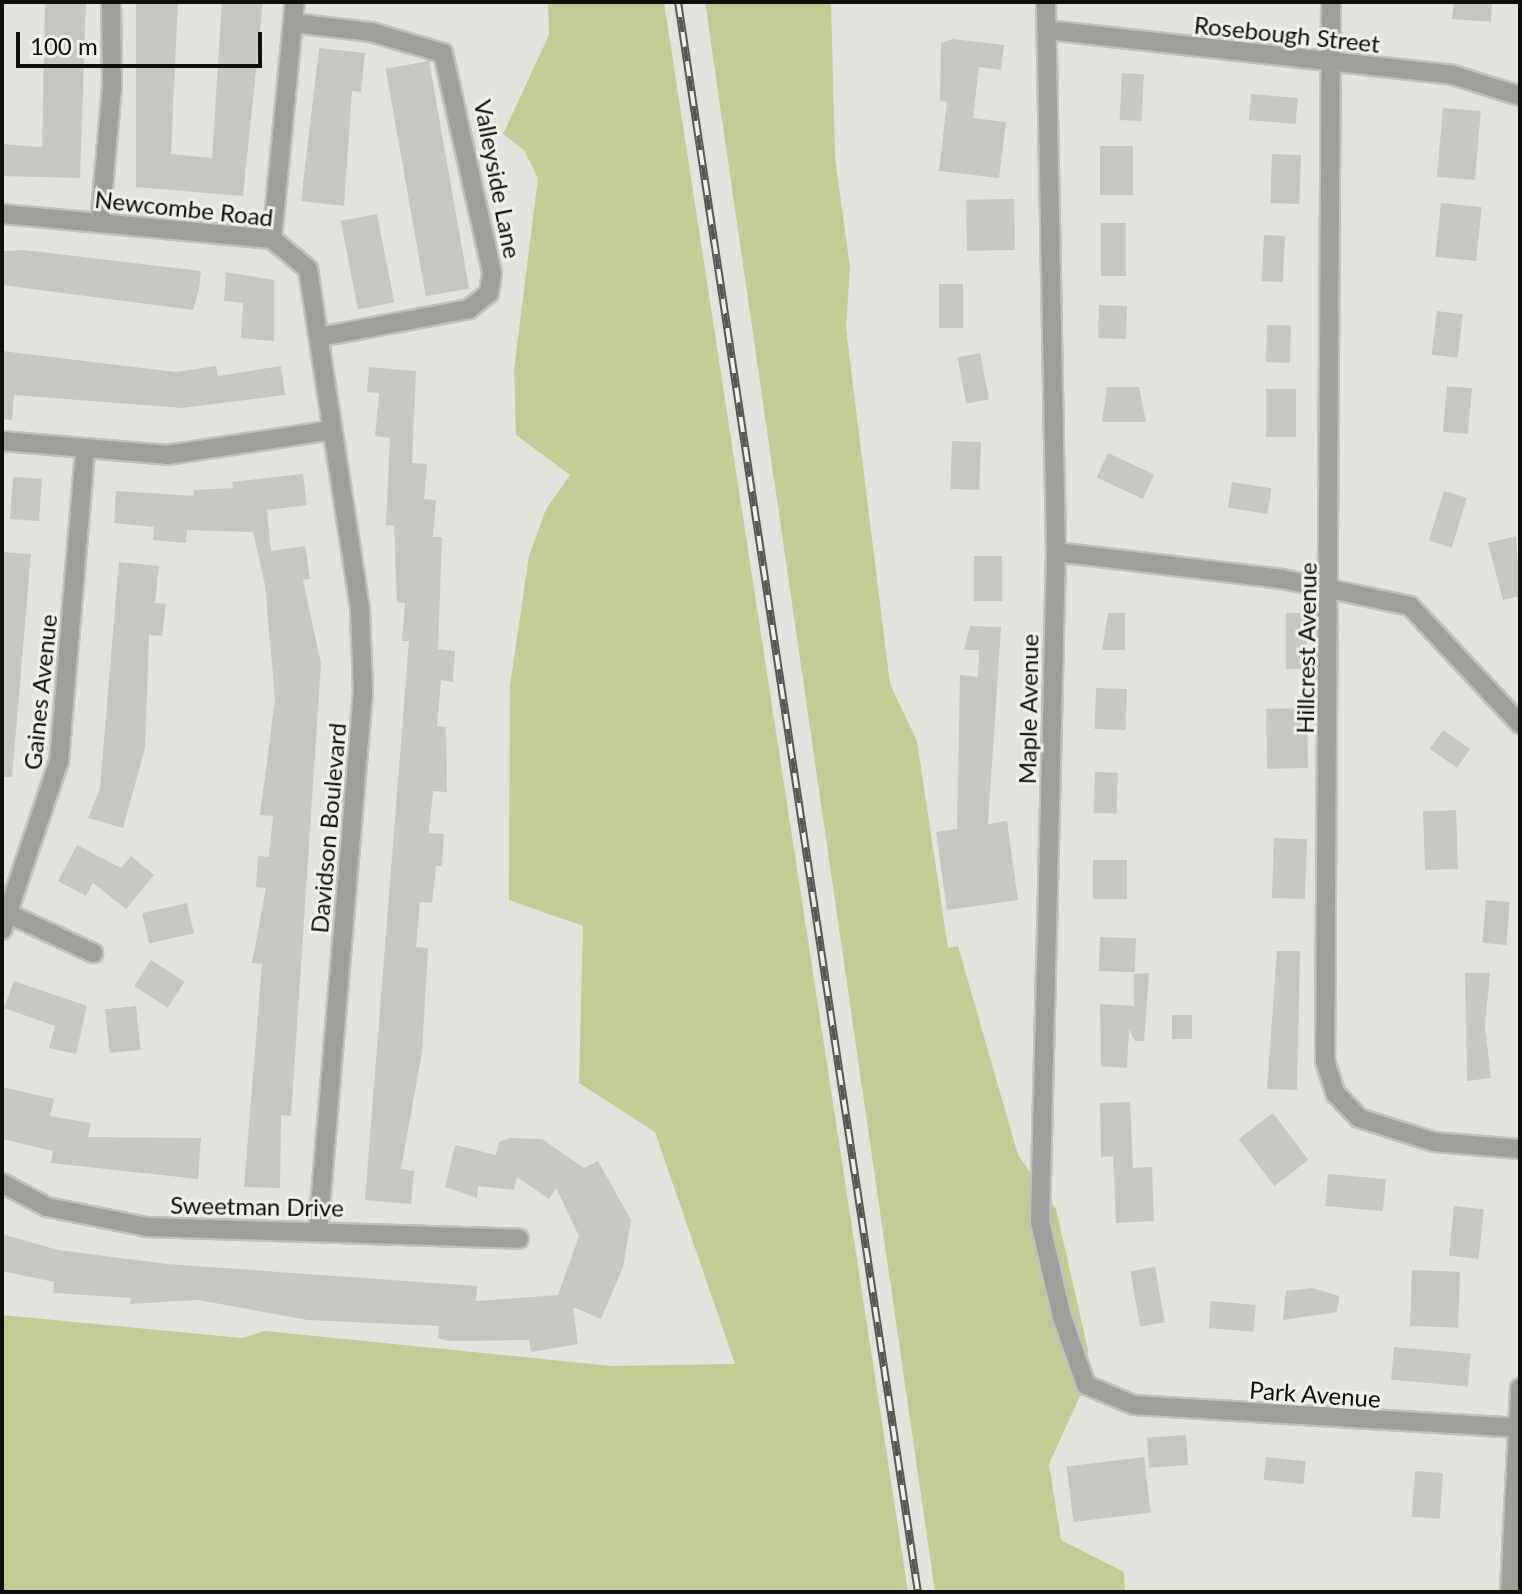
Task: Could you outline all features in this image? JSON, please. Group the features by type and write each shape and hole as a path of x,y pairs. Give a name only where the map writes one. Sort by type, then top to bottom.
{"street":[{"path":"100,223 112,87 111,2"},
{"path":"272,239 295,2"},
{"name":"Maple Avenue","path":"1046,2 1056,552 1040,1222 1086,1385 1108,1399"},
{"name":"Hillcrest Avenue","path":"1331,2 1331,588 1325,1061 1336,1094 1359,1118 1434,1142 1520,1149"},
{"name":"Valleyside Lane","path":"293,23 371,32 443,53 492,272 489,293 469,309 319,337"},
{"name":"Rosebough Street","path":"1047,30 1330,65 1453,75 1520,96"},
{"name":"Newcombe Road","path":"2,214 272,239 308,269 320,358"},
{"name":"Davidson Boulevard","path":"318,1231 363,691 360,610 320,358"},
{"path":"2,441 85,449 208,453 332,430"},
{"name":"Gaines Avenue","path":"6,922 59,761 85,449"},
{"path":"1056,552 1331,588 1410,606 1520,724"},
{"path":"6,922 93,953"},
{"name":"Sweetman Drive","path":"2,1183 47,1207 147,1227 519,1239"},
{"path":"1510,1592 1520,1388"},
{"name":"Park Avenue","path":"1108,1399 1519,1428"}],"green space":[{"path":"548,2 664,2 908,1592 2,1592 2,1315 242,1338 265,1331 611,1366 735,1364 655,1132 579,1083 583,926 509,900 510,685 529,556 546,509 570,475 516,435 514,369 538,178 524,150 503,134 549,35"},
{"path":"705,2 831,2 835,157 850,268 846,328 890,684 917,741 948,948 958,946 1018,1155 1056,1209 1088,1350 1080,1396 1049,1464 1061,1540 1124,1572 1125,1592 935,1592"}],"building":[{"path":"45,2 86,2 80,178 2,176 2,144 42,147"},
{"path":"136,2 178,2 171,154 212,158 222,2 263,2 243,196 136,187"},
{"path":"1454,2 1492,2 1491,22 1452,19"},
{"path":"953,39 1004,45 1001,70 979,67 973,118 1006,122 999,178 939,171 947,102 940,101 941,43"},
{"path":"319,48 365,53 361,92 352,91 344,206 301,201"},
{"path":"429,61 469,288 426,296 386,69"},
{"path":"1122,73 1144,74 1142,121 1120,120"},
{"path":"1251,94 1298,98 1296,124 1249,120"},
{"path":"1443,108 1481,111 1475,180 1437,177"},
{"path":"1100,146 1133,146 1133,195 1100,195"},
{"path":"1272,154 1301,155 1299,204 1270,203"},
{"path":"1014,199 1015,250 967,251 966,200"},
{"path":"1441,203 1482,207 1476,261 1435,257"},
{"path":"377,214 394,302 358,309 341,221"},
{"path":"1101,223 1126,223 1126,276 1101,276"},
{"path":"1264,235 1285,236 1283,282 1262,281"},
{"path":"24,250 201,271 193,310 2,285 2,251"},
{"path":"226,272 274,280 274,341 241,338 243,303 224,301"},
{"path":"939,284 963,284 963,328 939,328"},
{"path":"1099,305 1127,306 1126,339 1098,338"},
{"path":"1437,311 1463,314 1457,358 1432,355"},
{"path":"1267,325 1291,326 1290,363 1266,362"},
{"path":"2,351 176,372 216,366 218,376 281,366 285,395 182,408 14,395 12,420 2,419"},
{"path":"980,353 989,399 966,404 957,357"},
{"path":"369,367 416,371 412,463 427,464 424,499 436,500 433,537 442,537 438,649 455,651 453,682 441,680 437,726 446,727 447,792 433,791 429,833 444,834 442,866 436,866 432,903 420,902 416,947 428,948 422,1052 401,1169 414,1171 411,1204 365,1200 409,641 402,641 405,603 397,602 394,526 386,525 390,438 375,436 379,393 367,392"},
{"path":"1447,386 1472,388 1468,434 1443,432"},
{"path":"1107,387 1139,387 1146,422 1102,422"},
{"path":"1266,389 1296,389 1296,437 1266,437"},
{"path":"952,441 981,442 979,490 950,489"},
{"path":"1108,453 1154,475 1143,499 1097,477"},
{"path":"303,474 307,505 267,510 271,551 305,546 310,579 303,580 321,664 291,1116 281,1115 280,1188 244,1187 262,964 252,963 266,888 256,887 258,856 269,857 273,816 260,815 275,699 265,585 253,532 187,530 186,543 153,540 154,527 114,523 116,491 194,496 194,490 233,488 232,482"},
{"path":"13,477 42,479 39,521 10,519"},
{"path":"1232,482 1272,488 1267,514 1228,508"},
{"path":"1444,491 1467,498 1452,548 1429,541"},
{"path":"1516,536 1520,596 1503,600 1488,543"},
{"path":"2,552 31,554 12,777 2,777"},
{"path":"974,556 1002,556 1002,601 974,601"},
{"path":"119,562 159,566 155,603 166,604 162,636 149,635 145,748 123,828 88,818 100,788"},
{"path":"1108,613 1125,613 1125,650 1102,650"},
{"path":"1286,613 1307,613 1307,669 1286,669"},
{"path":"970,626 1001,627 988,824 1007,821 1018,900 947,910 936,832 957,829 960,675 978,677 979,650 964,650"},
{"path":"1096,688 1127,689 1126,730 1095,729"},
{"path":"1307,708 1308,768 1267,769 1266,709"},
{"path":"1443,730 1470,749 1457,768 1430,749"},
{"path":"1095,772 1118,773 1117,814 1094,813"},
{"path":"1456,810 1458,869 1425,870 1423,811"},
{"path":"1274,838 1307,839 1305,899 1272,898"},
{"path":"77,845 121,868 131,856 154,875 126,909 93,883 86,896 58,881"},
{"path":"1093,860 1127,860 1127,899 1093,899"},
{"path":"1486,900 1510,902 1506,945 1482,943"},
{"path":"187,903 194,933 149,944 142,913"},
{"path":"1100,937 1136,938 1135,972 1099,971"},
{"path":"1277,951 1300,951 1297,1090 1267,1089"},
{"path":"151,960 185,982 168,1008 134,986"},
{"path":"1149,973 1144,1041 1135,1041 1129,1029 1127,1068 1101,1066 1100,1004 1134,1006 1134,974"},
{"path":"1465,973 1490,973 1485,1026 1491,1078 1467,1081"},
{"path":"14,981 87,1006 76,1054 49,1048 55,1026 4,1008"},
{"path":"136,1006 141,1050 110,1053 105,1009"},
{"path":"1172,1015 1192,1015 1192,1039 1172,1039"},
{"path":"2,1087 54,1099 50,1116 91,1123 88,1137 201,1138 198,1179 51,1163 53,1151 2,1139"},
{"path":"1130,1102 1133,1168 1152,1167 1154,1221 1116,1223 1113,1156 1101,1157 1100,1103"},
{"path":"1273,1113 1309,1160 1274,1186 1239,1139"},
{"path":"510,1138 542,1139 584,1168 598,1161 631,1220 623,1267 601,1319 573,1307 578,1344 531,1352 529,1340 449,1341 438,1338 439,1326 308,1320 198,1300 130,1304 131,1298 53,1293 54,1282 2,1271 2,1234 58,1250 167,1264 477,1286 476,1301 558,1295 579,1236 556,1188 549,1199 517,1177 514,1190 478,1186 477,1198 445,1187 455,1145 496,1155 499,1142"},
{"path":"1328,1174 1386,1179 1383,1211 1325,1206"},
{"path":"1454,1206 1484,1209 1479,1259 1449,1256"},
{"path":"1155,1267 1165,1322 1140,1326 1130,1271"},
{"path":"1412,1270 1460,1272 1458,1328 1410,1326"},
{"path":"1312,1288 1339,1296 1337,1312 1283,1320 1286,1291"},
{"path":"1211,1301 1256,1305 1253,1332 1209,1328"},
{"path":"1394,1347 1471,1354 1468,1387 1391,1380"},
{"path":"1186,1435 1188,1465 1149,1468 1147,1438"},
{"path":"1144,1457 1151,1513 1073,1522 1067,1467"},
{"path":"1266,1457 1306,1461 1303,1484 1264,1480"},
{"path":"1415,1471 1443,1473 1440,1519 1412,1517"}],"railway":[{"path":"678,2 918,1592"}]}
